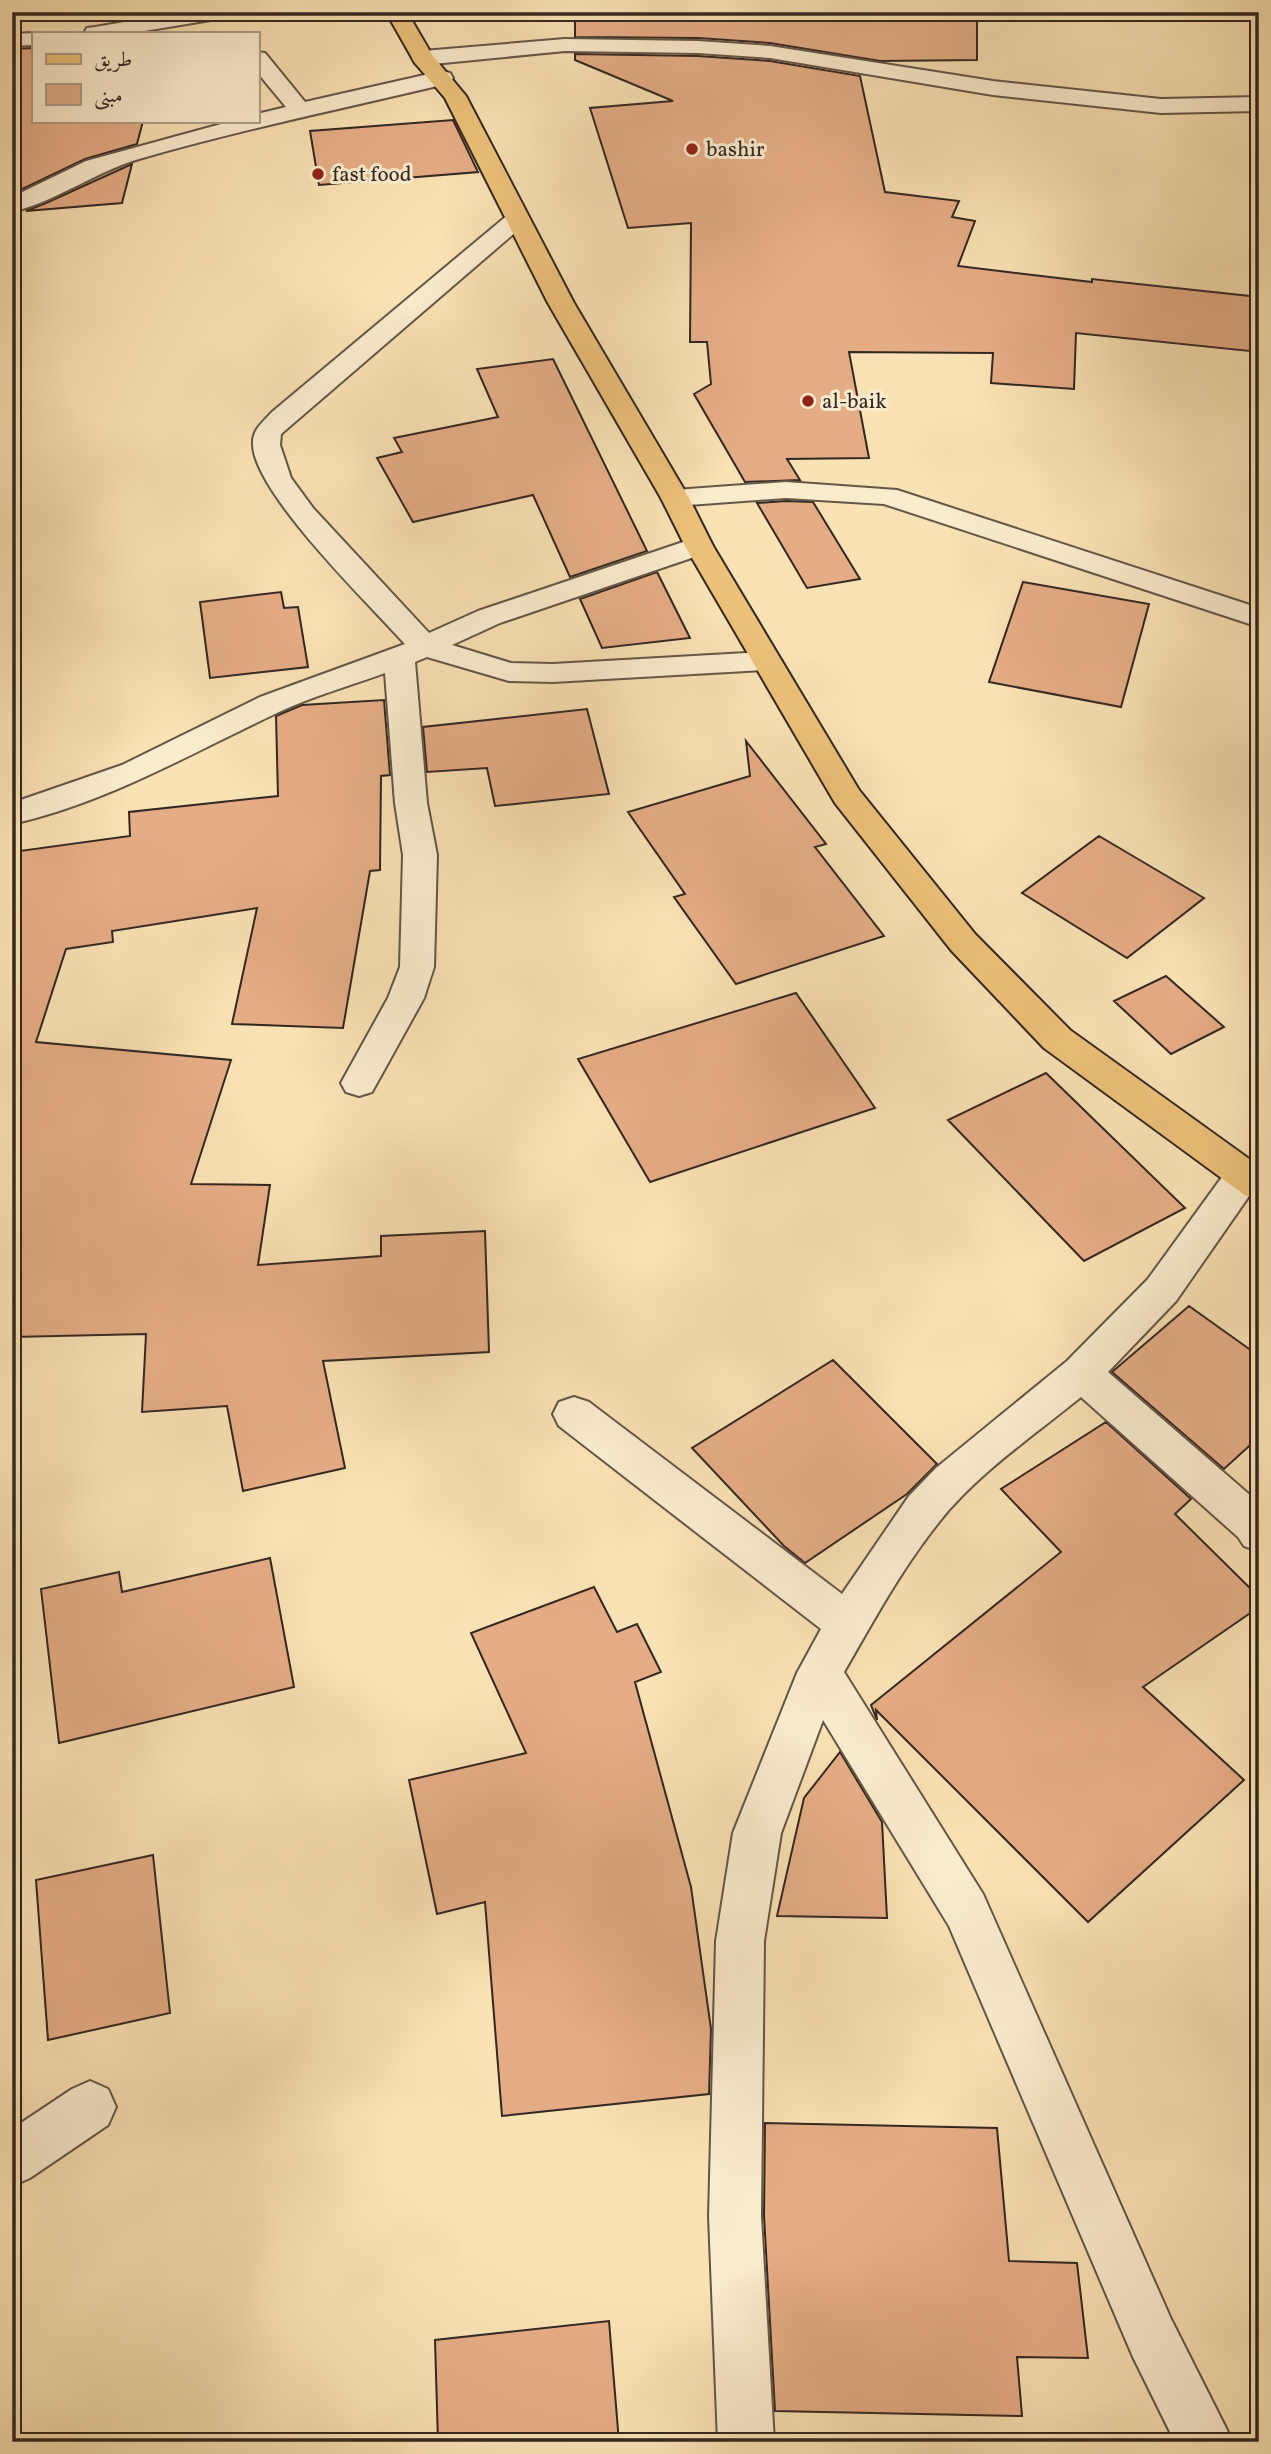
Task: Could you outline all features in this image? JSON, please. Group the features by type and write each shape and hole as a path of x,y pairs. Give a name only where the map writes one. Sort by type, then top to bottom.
{"main road":[{"path":"396,12 454,96 561,303 675,498 699,546 846,796 963,942 1057,1039 1251,1181"}],"street":[{"path":"101,32 222,12 237,32"},
{"path":"12,40 32,39"},
{"path":"259,121 433,68 565,45 698,47 770,52 993,88 1161,106 1259,104"},
{"path":"259,60 300,110"},
{"path":"12,205 34,198 94,166 256,122"},
{"path":"359,1083 406,998 417,967 420,855 411,803 411,652 277,479 266,445 268,432 311,390 376,339 517,219"},
{"path":"675,498 786,490 887,496 1259,618"},
{"path":"12,814 34,809 133,772 271,704 411,652 489,617 699,546"},
{"path":"411,652 509,672 553,673 766,661"},
{"path":"746,2442 735,2216 740,1941 757,1833 819,1673 924,1509 951,1480 1081,1373 1162,1290 1251,1181"},
{"path":"1081,1373 1254,1524 1259,1533"},
{"path":"575,1414 848,1624"},
{"path":"819,1673 966,1910 1152,2337 1205,2442"},
{"path":"12,2160 90,2107"}],"building":[{"path":"575,12 977,12 977,60 880,61 770,43 698,38 575,37"},
{"path":"32,48 32,122 143,122 137,144 85,159 12,194 12,49"},
{"path":"575,54 698,56 770,61 860,76 885,192 959,201 952,217 975,221 958,266 1092,282 1092,279 1259,297 1259,352 1076,333 1074,389 991,383 993,353 849,352 869,458 787,459 800,480 745,482 694,394 711,384 707,342 690,342 691,223 628,228 590,108 673,101 575,60"},
{"path":"453,120 478,172 319,185 310,131"},
{"path":"132,164 122,203 26,211 46,203"},
{"path":"553,359 647,551 570,577 533,495 413,522 377,458 402,452 394,438 498,417 477,369"},
{"path":"813,502 860,579 807,588 757,503"},
{"path":"657,572 690,638 602,648 580,599"},
{"path":"1023,582 1149,604 1121,707 989,682"},
{"path":"281,592 284,608 298,607 308,667 210,678 200,602"},
{"path":"384,700 390,775 381,776 380,870 370,871 343,1028 232,1024 257,908 112,931 113,942 66,949 36,1042 231,1060 191,1184 270,1185 258,1265 381,1256 381,1236 485,1231 489,1352 323,1361 345,1468 243,1491 227,1406 142,1412 146,1334 12,1337 12,852 130,836 129,812 278,796 276,716 302,705"},
{"path":"587,709 609,794 495,806 487,768 427,772 423,727"},
{"path":"746,741 826,844 815,847 884,936 736,984 674,897 685,894 628,812 750,776"},
{"path":"1099,836 1204,898 1127,958 1022,893"},
{"path":"1166,976 1224,1027 1171,1054 1114,1001"},
{"path":"796,993 875,1108 650,1182 578,1059"},
{"path":"1046,1073 1185,1208 1084,1261 948,1120"},
{"path":"1189,1306 1259,1356 1259,1437 1224,1469 1112,1372"},
{"path":"833,1360 937,1464 907,1494 805,1563 784,1546 692,1448"},
{"path":"1106,1422 1191,1499 1175,1514 1259,1597 1259,1607 1143,1687 1244,1780 1088,1922 876,1710 877,1720 871,1705 1061,1552 1001,1489"},
{"path":"270,1558 294,1687 59,1743 41,1589 119,1572 122,1592"},
{"path":"594,1587 617,1632 637,1624 661,1672 635,1682 691,1887 711,2029 709,2094 502,2116 485,1902 437,1914 409,1780 526,1753 471,1633"},
{"path":"840,1752 882,1822 887,1918 777,1916 804,1798"},
{"path":"153,1855 170,2013 48,2040 36,1880"},
{"path":"765,2123 997,2128 1009,2261 1077,2263 1088,2358 1017,2357 1022,2416 775,2411 764,2216"},
{"path":"609,2321 619,2442 438,2442 435,2340"}],"place":[{"name":"bashir","path":"692,149"},
{"name":"fast food","path":"318,174"},
{"name":"al-baik","path":"808,401"}]}
